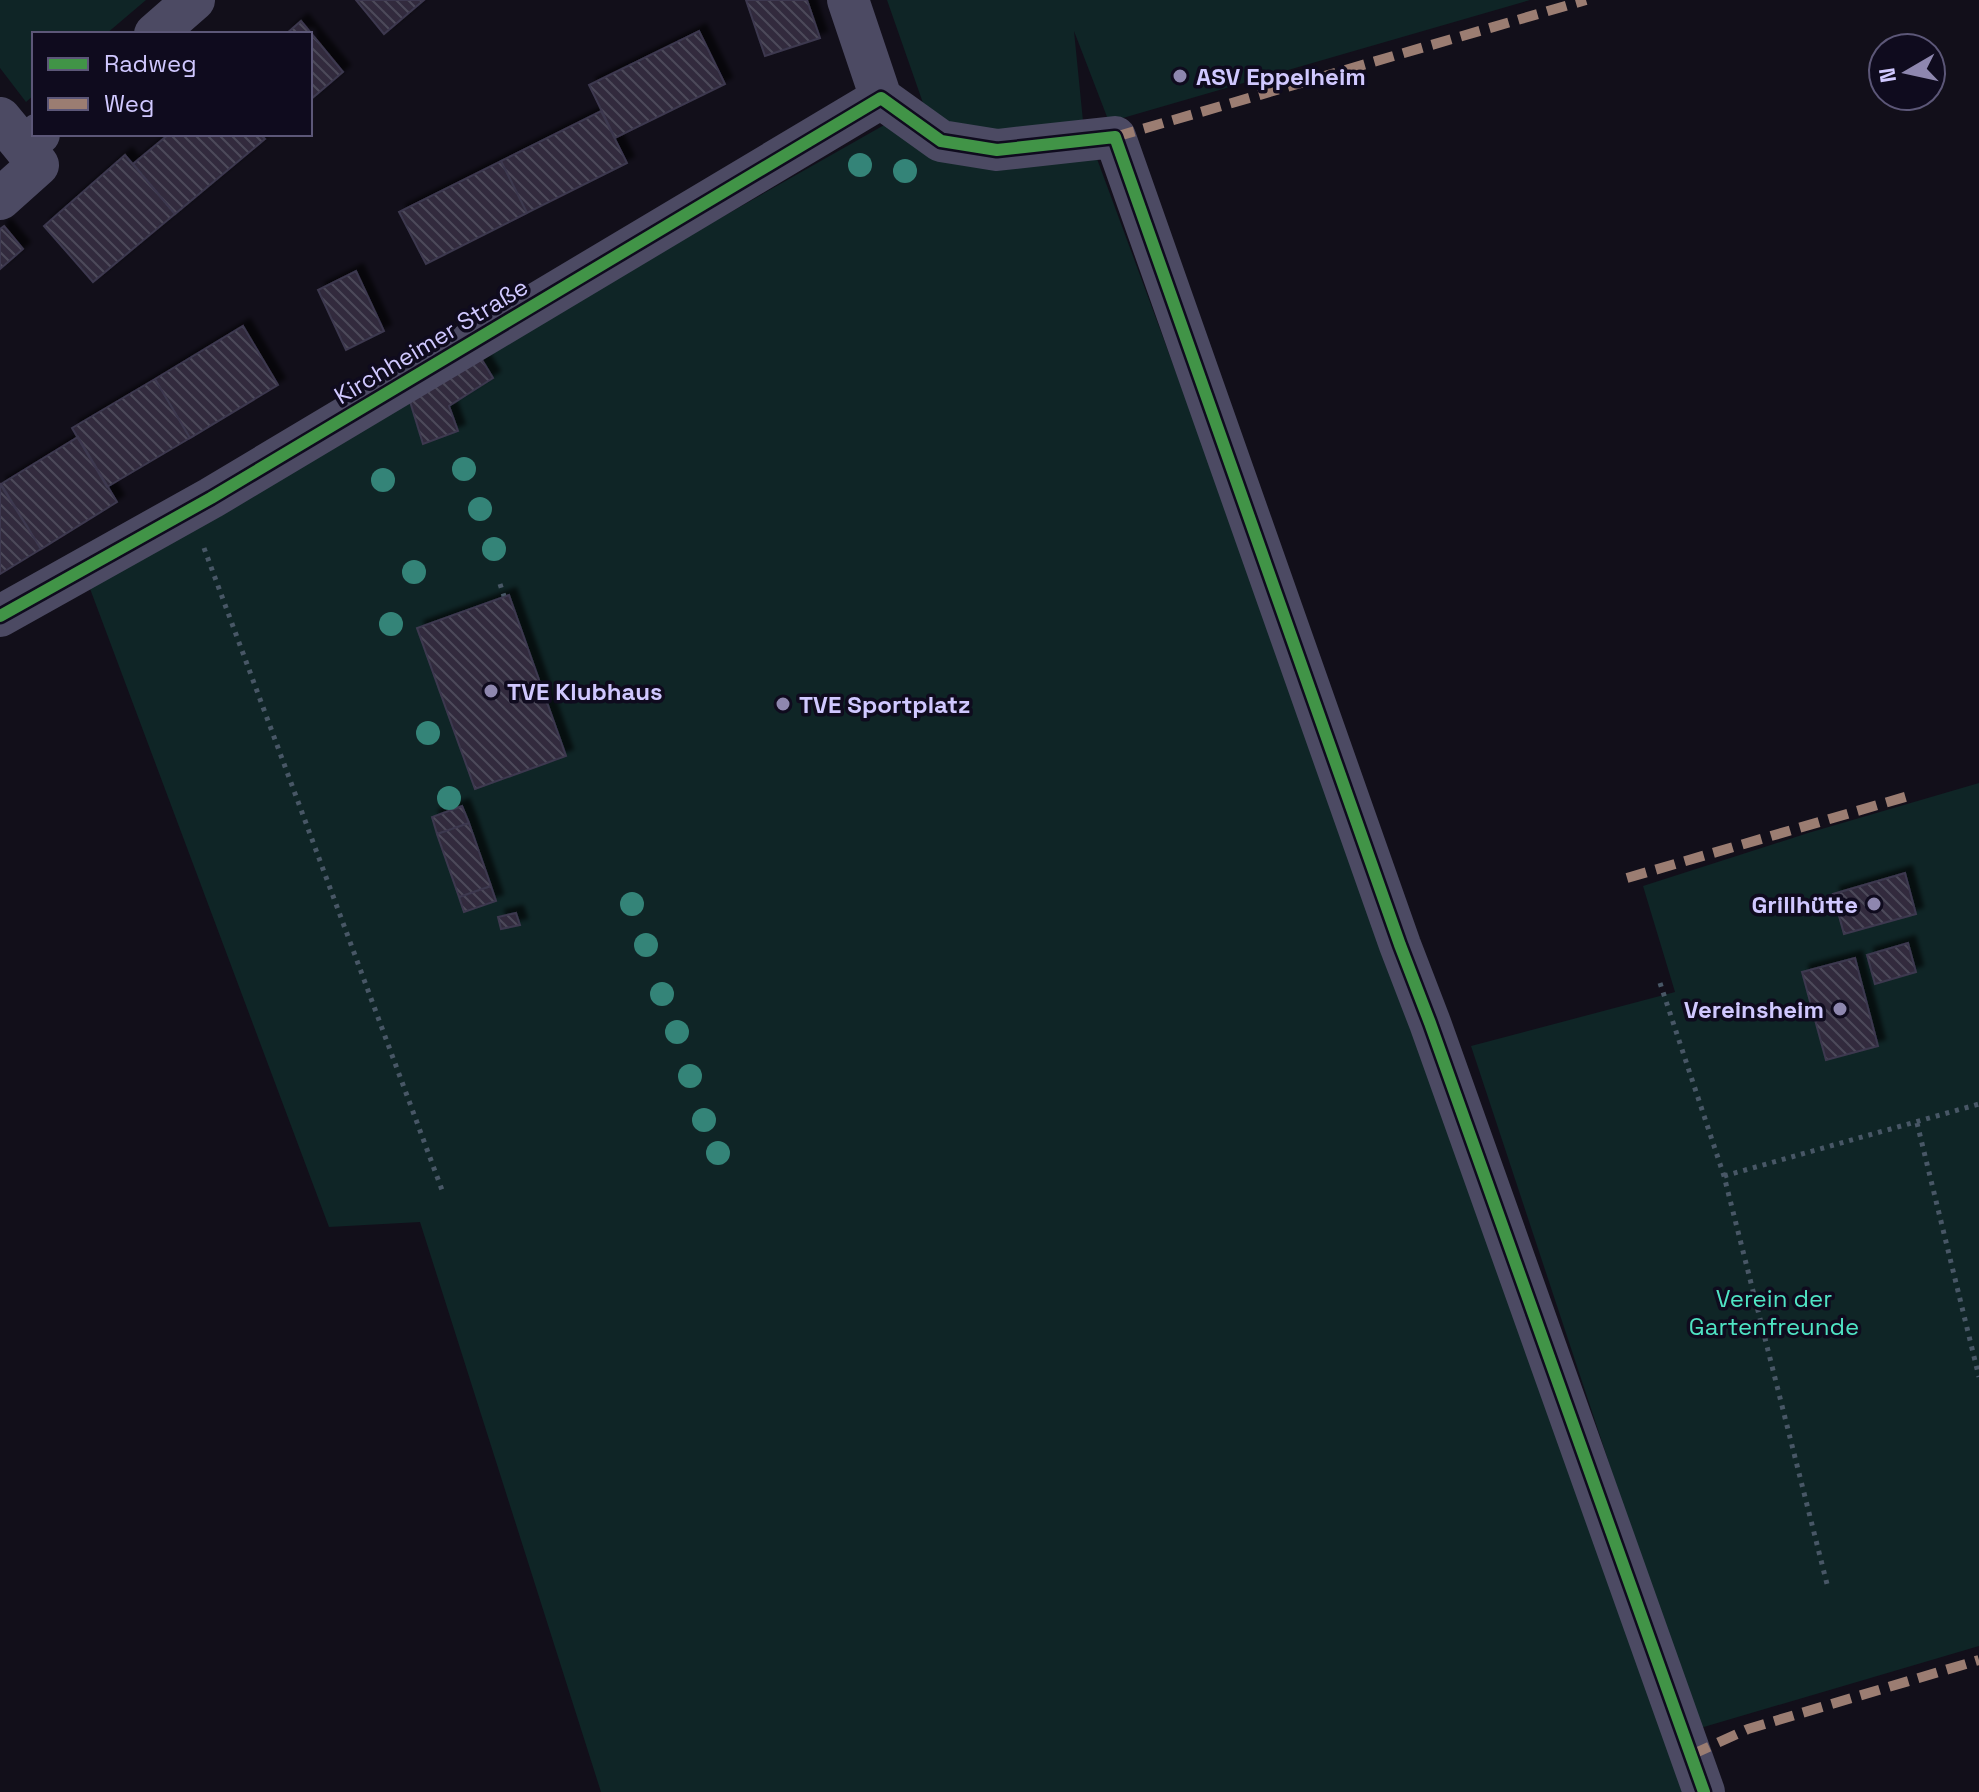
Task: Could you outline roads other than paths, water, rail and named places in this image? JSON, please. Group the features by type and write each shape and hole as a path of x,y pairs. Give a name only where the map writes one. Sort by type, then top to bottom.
{"street":[{"path":"157,32 194,0"},
{"path":"848,0 881,98 941,141 997,150 1115,137 1400,945 1704,1792"},
{"name":"Kirchheimer Straße","path":"0,616 190,510 881,98"},
{"path":"0,199 38,165 21,133"}],"place":[{"name":"ASV Eppelheim","path":"1180,76"},
{"name":"TVE Klubhaus","path":"491,691"},
{"name":"TVE Sportplatz","path":"783,704"},
{"name":"Grillhütte","path":"1874,904"},
{"name":"Vereinsheim","path":"1840,1009"}],"park label":[{"name":"Verein der Gartenfreunde","path":"1774,1312"}]}
